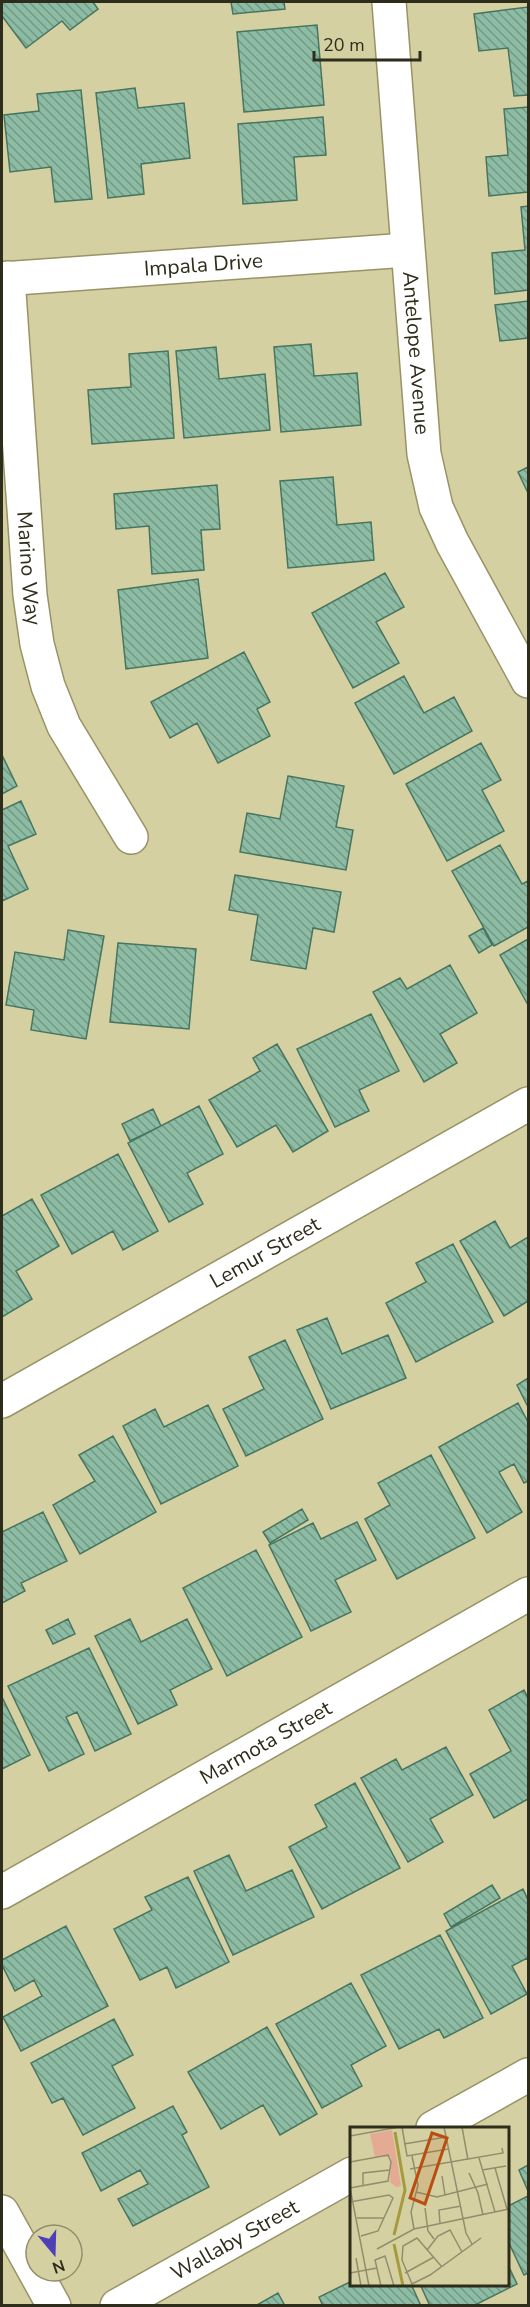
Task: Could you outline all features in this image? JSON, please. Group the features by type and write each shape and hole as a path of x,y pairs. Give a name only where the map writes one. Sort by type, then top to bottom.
{"street":[{"name":"Antelope Avenue","path":"389,2 424,454 436,507 452,542 528,681"},
{"name":"Impala Drive","path":"5,278 407,250"},
{"name":"Marino Way","path":"5,278 30,595 37,644 48,686 64,726 131,837"},
{"name":"Lemur Street","path":"2,1401 528,1104"},
{"name":"Marmota Street","path":"2,1892 528,1594"},
{"path":"435,2127 528,2075"},
{"name":"Wallaby Street","path":"117,2306 350,2175"},
{"path":"2,2212 54,2306"}],"building":[{"path":"2,2 93,2 98,9 70,30 62,21 26,48 2,16"},
{"path":"231,2 284,2 285,9 233,14"},
{"path":"528,7 528,95 514,96 508,48 479,51 474,14"},
{"path":"317,25 324,105 244,112 237,32"},
{"path":"135,88 138,108 184,103 190,158 141,164 144,194 108,198 96,93"},
{"path":"81,90 92,199 55,202 51,167 10,172 4,115 39,111 37,94"},
{"path":"528,107 528,192 489,196 486,157 508,155 504,109"},
{"path":"323,117 326,155 294,157 297,200 243,204 238,124"},
{"path":"528,206 528,290 495,294 492,253 525,250 521,207"},
{"path":"528,301 528,338 500,341 495,305"},
{"path":"311,344 314,376 357,373 361,425 281,432 274,347"},
{"path":"216,347 219,379 265,374 270,430 184,438 176,351"},
{"path":"168,351 174,438 92,444 88,390 131,387 129,354"},
{"path":"528,467 528,493 518,472"},
{"path":"333,477 337,525 371,522 374,560 288,568 280,481"},
{"path":"217,485 220,529 201,530 204,570 152,574 149,526 116,529 114,494"},
{"path":"385,573 404,607 376,622 399,663 353,688 312,613"},
{"path":"198,579 208,658 126,669 118,590"},
{"path":"244,652 270,702 257,709 270,736 218,763 197,723 170,738 151,702"},
{"path":"404,676 424,713 454,697 472,731 394,774 355,703"},
{"path":"481,743 501,780 482,790 504,831 447,861 406,784"},
{"path":"2,755 17,786 2,794"},
{"path":"288,776 344,786 336,827 353,830 346,870 240,852 247,813 280,819"},
{"path":"21,801 36,834 8,846 28,889 2,901 2,810"},
{"path":"500,845 522,884 528,881 528,927 494,946 452,871"},
{"path":"235,875 341,892 334,932 313,928 306,969 251,960 258,915 229,910"},
{"path":"483,928 492,945 479,953 469,936"},
{"path":"68,930 104,936 86,1039 31,1030 34,1010 6,1005 15,952 64,960"},
{"path":"528,939 528,1005 500,955"},
{"path":"118,943 196,949 189,1029 110,1022"},
{"path":"450,965 477,1013 440,1034 457,1063 424,1082 373,992 400,978 407,989"},
{"path":"371,1014 399,1071 359,1090 369,1111 335,1127 297,1049"},
{"path":"277,1044 328,1131 293,1152 276,1125 237,1147 209,1100 260,1071 253,1058"},
{"path":"199,1106 223,1154 187,1173 203,1204 169,1222 128,1143"},
{"path":"153,1109 161,1126 130,1141 122,1124"},
{"path":"118,1154 158,1231 123,1250 113,1231 72,1254 41,1195"},
{"path":"32,1199 59,1246 16,1271 32,1299 2,1317 2,1216"},
{"path":"495,1221 510,1248 528,1237 528,1301 504,1316 460,1241"},
{"path":"453,1244 493,1322 416,1362 386,1303 426,1282 416,1263"},
{"path":"327,1318 342,1354 388,1335 406,1378 331,1409 297,1330"},
{"path":"285,1340 323,1419 246,1456 223,1409 264,1389 249,1357"},
{"path":"528,1378 528,1407 517,1385"},
{"path":"518,1403 528,1422 528,1481 524,1483 514,1464 499,1472 522,1512 487,1533 439,1447"},
{"path":"208,1405 238,1466 161,1504 123,1426 155,1409 164,1427"},
{"path":"113,1436 156,1512 80,1554 53,1505 95,1481 79,1455"},
{"path":"431,1455 475,1538 397,1579 365,1519 390,1505 378,1483"},
{"path":"302,1509 308,1520 270,1543 263,1532"},
{"path":"43,1512 67,1561 21,1583 25,1591 2,1603 2,1532"},
{"path":"357,1522 376,1560 335,1580 351,1612 311,1631 269,1545 313,1523 321,1539"},
{"path":"256,1550 302,1637 227,1676 183,1588"},
{"path":"68,1619 75,1634 53,1644 46,1630"},
{"path":"130,1619 141,1642 187,1619 212,1669 170,1690 177,1705 138,1724 95,1636"},
{"path":"89,1648 131,1734 95,1751 77,1712 66,1717 84,1754 49,1771 8,1686"},
{"path":"524,1690 528,1698 528,1799 494,1818 470,1774 511,1751 489,1710"},
{"path":"2,1697 30,1755 2,1769"},
{"path":"446,1747 473,1795 430,1819 443,1842 408,1862 361,1778 396,1759 402,1770"},
{"path":"355,1783 400,1868 322,1909 289,1847 327,1827 315,1805"},
{"path":"229,1855 246,1891 292,1870 314,1917 233,1955 194,1871"},
{"path":"188,1877 229,1962 176,1988 167,1967 140,1980 114,1929 152,1910 145,1897"},
{"path":"492,1885 500,1898 451,1927 444,1914"},
{"path":"523,1889 528,1900 528,1961 527,1958 512,1966 527,1994 491,2014 446,1931"},
{"path":"66,1926 108,2006 21,2051 3,2017 42,1996 34,1980 15,1991 2,1965 2,1960"},
{"path":"440,1935 483,2018 444,2038 439,2029 399,2049 361,1975"},
{"path":"351,1983 386,2046 351,2065 362,2086 322,2108 276,2024"},
{"path":"114,2019 133,2055 112,2066 135,2108 83,2135 63,2098 52,2103 31,2063"},
{"path":"267,2027 317,2114 280,2135 263,2105 221,2129 188,2072"},
{"path":"173,2106 187,2132 182,2135 209,2187 133,2226 118,2199 148,2184 140,2170 101,2191 82,2153"},
{"path":"528,2165 528,2191 519,2170"},
{"path":"528,2196 528,2273 524,2275 509,2243 509,2206"},
{"path":"509,2267 517,2284 473,2306 430,2306 421,2286 509,2286"},
{"path":"350,2282 350,2286 412,2286 421,2306 323,2306 319,2297"},
{"path":"278,2293 285,2306 255,2306"}]}
